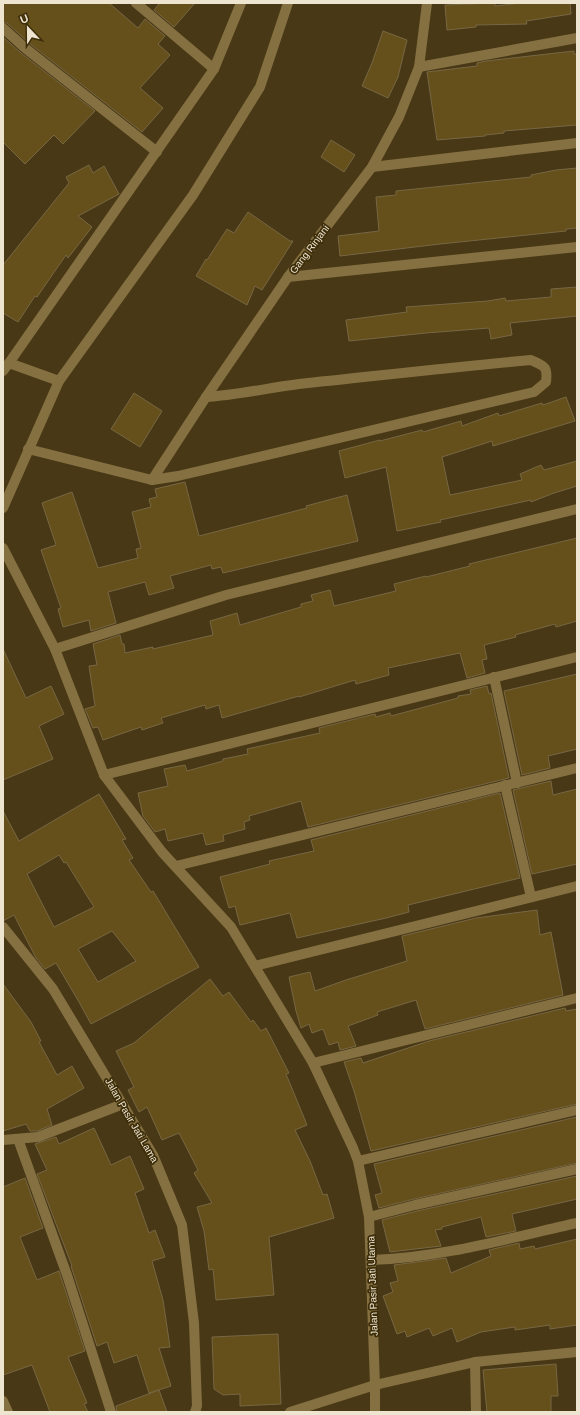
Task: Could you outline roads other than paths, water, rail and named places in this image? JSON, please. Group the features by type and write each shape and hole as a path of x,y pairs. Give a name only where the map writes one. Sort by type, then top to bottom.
{"street":[{"path":"136,3 214,69"},
{"path":"59,381 6,367 214,69 241,3"},
{"path":"3,508 59,381 193,195 260,87 288,3"},
{"name":"Gang Rinjani","path":"152,480 206,397 288,277 372,167 399,117 419,67 426,3"},
{"path":"3,28 157,152"},
{"path":"419,67 577,38"},
{"path":"372,167 577,143"},
{"path":"288,277 577,247"},
{"path":"28,449 152,480 178,476 534,392 546,382 547,372 545,366 531,360 402,372 206,397"},
{"path":"55,650 226,595 577,509"},
{"name":"Jalan Pasir Jati Utama","path":"3,548 55,650 104,775 162,852 231,927 313,1063 358,1161 369,1218 375,1412"},
{"path":"104,775 577,656"},
{"path":"494,677 517,783"},
{"path":"176,866 577,768"},
{"path":"505,785 531,897"},
{"path":"255,966 577,886"},
{"name":"Jalan Pasir Jati Lama","path":"3,927 53,989 154,1155 182,1225 194,1323 197,1406 195,1412"},
{"path":"313,1063 577,998"},
{"path":"3,1140 38,1137 123,1104"},
{"path":"358,1161 577,1110"},
{"path":"18,1139 67,1276 111,1412"},
{"path":"369,1218 422,1204 577,1169"},
{"path":"371,1260 396,1259 465,1249 577,1223"},
{"path":"290,1412 375,1385 476,1362 577,1352"},
{"path":"476,1362 476,1412"},
{"path":"3,1401 8,1412"}]}
